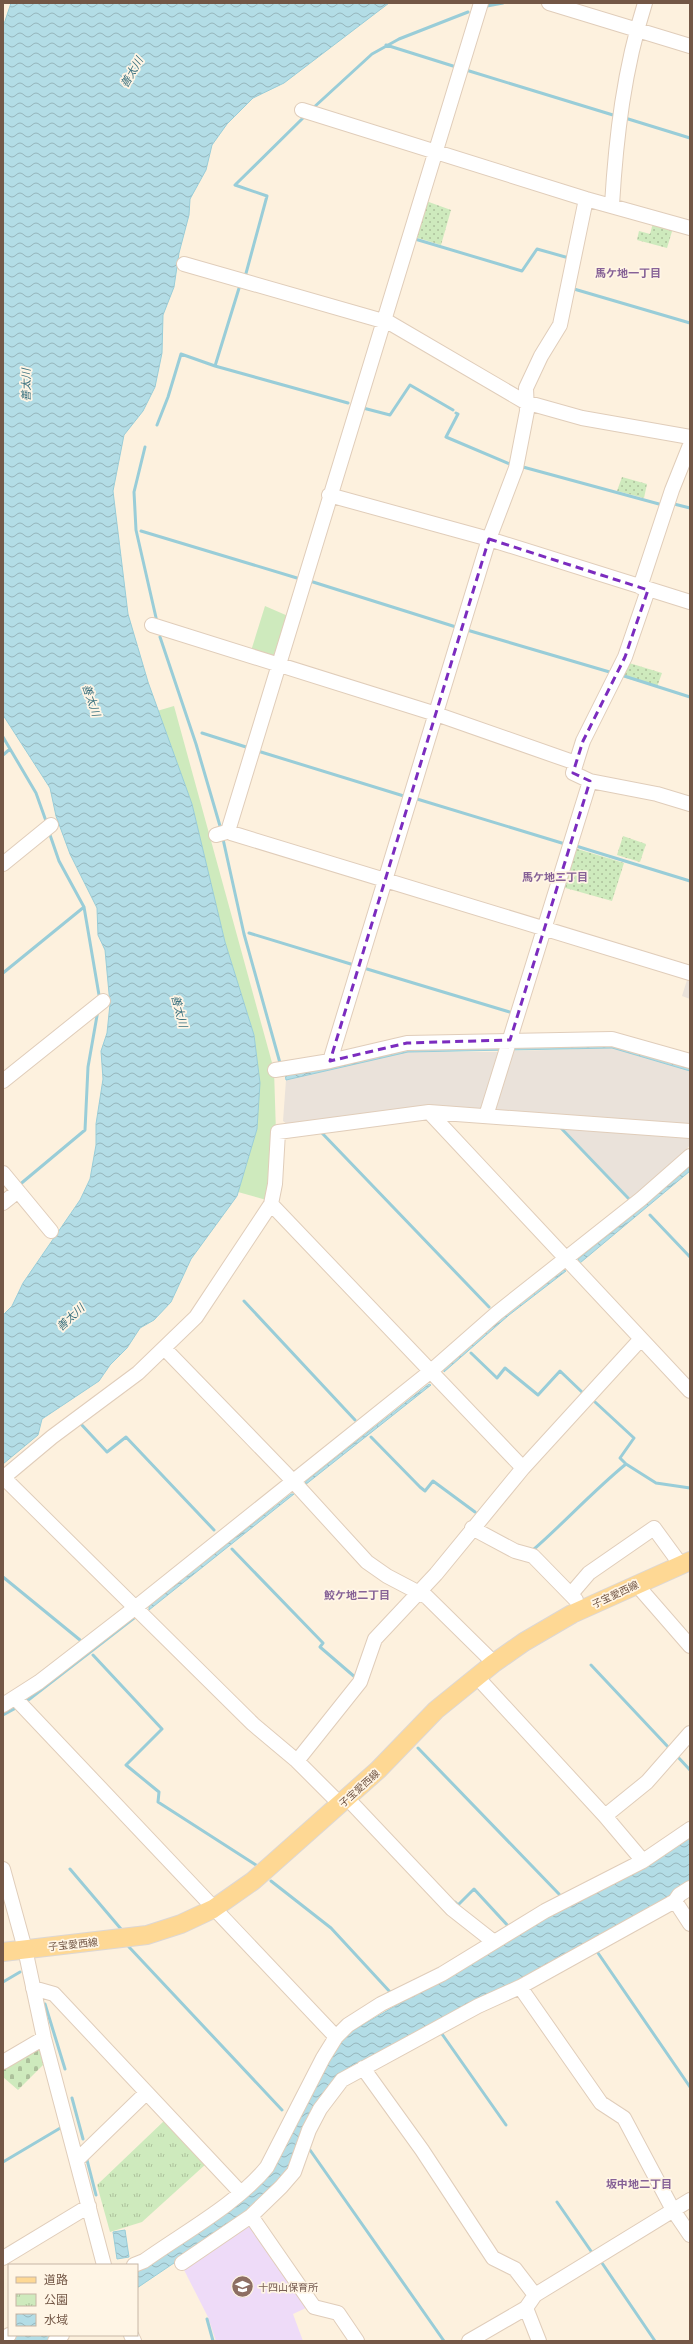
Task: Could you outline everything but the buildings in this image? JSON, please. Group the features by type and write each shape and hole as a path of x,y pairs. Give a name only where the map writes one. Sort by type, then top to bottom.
{"main road":[{"name":"子宝愛西線","path":"3,1952 147,1935 181,1924 213,1909 253,1881 378,1770 436,1710 494,1663 524,1642 584,1608 686,1563"}],"street":[{"path":"481,3 382,320 229,828 231,834 690,973"},
{"path":"549,3 690,46"},
{"path":"612,206 619,117 636,30 645,3"},
{"path":"302,110 586,199 690,228"},
{"path":"330,1061 386,882 489,539 516,468 527,411 525,402 526,388 540,356 560,325 586,199"},
{"path":"184,264 382,320 525,402 582,418 690,437"},
{"path":"690,445 672,490 625,657 583,741 573,773 590,781 657,794 690,804"},
{"path":"329,494 489,539 690,602"},
{"path":"152,625 436,714 576,763"},
{"path":"486,1116 590,781"},
{"path":"3,864 51,825"},
{"path":"216,835 230,831"},
{"path":"3,1081 103,1000"},
{"path":"275,1070 330,1061 407,1043 508,1046 612,1039 690,1061"},
{"path":"429,1112 567,1259 640,1340 690,1391"},
{"path":"494,1942 452,1909 344,1801 253,1724 136,1607 3,1478 52,1437 114,1392 165,1349 196,1317 271,1204 276,1184 278,1132 429,1112 690,1131"},
{"path":"336,2037 213,1909 9,1702 136,1607 432,1371 497,1314 641,1199 690,1156"},
{"path":"3,1173 51,1231"},
{"path":"3,1203 18,1191"},
{"path":"271,1204 523,1468"},
{"path":"297,1761 356,1687 376,1639 418,1593 523,1468 640,1340"},
{"path":"165,1349 293,1481 367,1562 427,1597 494,1663"},
{"path":"472,1528 515,1551 533,1556 584,1608"},
{"path":"571,1594 589,1573 654,1528 686,1563"},
{"path":"636,1584 690,1646"},
{"path":"477,1677 605,1816 643,1861"},
{"path":"605,1816 647,1782 690,1733"},
{"path":"136,2264 144,2261 241,2193 267,2167 298,2105 336,2037 348,2025 381,2004 442,1974 545,1911 643,1861 690,1829"},
{"path":"3,1869 25,1949 32,1988 44,2038 104,2264"},
{"path":"182,2263 251,2216 270,2200 294,2172 309,2130 332,2091 342,2080 478,2006 520,1987 675,1901 679,1895 690,1888"},
{"path":"675,1901 690,1924"},
{"path":"520,1987 601,2103 624,2118 673,2210 690,2235"},
{"path":"32,1988 54,1994 241,2193"},
{"path":"3,2062 44,2038"},
{"path":"363,2068 422,2150 494,2258 516,2269 535,2294"},
{"path":"77,2160 146,2093"},
{"path":"469,2341 526,2308 535,2294 690,2200"},
{"path":"3,2258 89,2206"},
{"path":"251,2216 314,2308 338,2313 357,2341"},
{"path":"526,2308 539,2341"}],"highlighted area":[{"path":"489,539 648,590 625,657 583,741 576,763 573,773 590,781 510,1040 407,1043 330,1061"}],"shaded area":[{"path":"687,980 690,981 690,999 682,996"},
{"path":"612,1048 690,1071 690,1127 494,1114 512,1051"},
{"path":"408,1052 502,1052 484,1106 477,1111 288,1125 283,1121 286,1080"},
{"path":"560,1125 690,1135 690,1145 681,1156 631,1199"},
{"name":"十四山保育所","path":"252,2224 308,2307 293,2314 303,2341 216,2341 208,2317 182,2266"}],"green space":[{"path":"426,201 451,210 441,245 415,237"},
{"path":"653,223 673,228 667,248 637,240 639,231 650,234"},
{"path":"622,477 647,484 644,498 617,491"},
{"path":"265,606 288,616 276,655 269,657 251,651"},
{"path":"626,662 662,673 657,687 619,676"},
{"path":"174,706 274,1070 276,1133 270,1201 238,1192 257,1129 260,1083 254,1035 225,942 192,804 157,711"},
{"path":"623,836 646,844 640,862 617,855"},
{"path":"574,848 624,863 612,901 562,887"},
{"path":"36,2048 43,2049 46,2062 18,2090 3,2077 3,2067"},
{"path":"165,2120 206,2164 142,2222 110,2232 97,2185"}],"water":[{"name":"善太川","path":"11,3 389,3 284,83 253,98 227,124 212,145 206,170 190,199 189,215 179,253 174,287 163,315 162,353 155,387 143,411 124,435 113,491 128,614 148,682 192,804 225,942 254,1035 260,1083 257,1129 237,1196 191,1259 171,1302 154,1320 140,1328 127,1348 110,1365 99,1381 42,1419 38,1435 3,1464 3,1315 12,1306 23,1283 80,1200 90,1179 96,1145 96,1124 103,1079 101,1051 107,1033 110,1004 105,950 98,935 97,908 70,854 56,816 50,788 3,715 3,27"},
{"path":"612,1043 690,1065 690,1071 612,1048 408,1052 286,1080 285,1074 408,1047"},
{"path":"690,1166 690,1171 580,1263 578,1259 643,1207"},
{"path":"563,1270 566,1271 509,1315 444,1372 444,1369 506,1314"},
{"path":"429,1384 431,1385 305,1485 306,1481"},
{"path":"291,1494 294,1494 149,1610 149,1605"},
{"path":"690,1837 690,1884 636,1919 346,2072 288,2173 239,2219 138,2287 138,2267 257,2184 336,2047 347,2034 536,1924"},
{"path":"125,2230 129,2257 117,2259 113,2232"},
{"path":"16,2336 55,2336 48,2341 8,2341"}],"waterway":[{"path":"487,6 503,3"},
{"path":"312,109 372,54 399,39 468,12"},
{"path":"386,45 453,66"},
{"path":"466,70 613,115"},
{"path":"245,277 267,196 235,185 304,117"},
{"path":"625,118 690,138"},
{"path":"415,239 522,271 537,249 569,258"},
{"path":"157,425 168,397 181,354 215,366 240,285"},
{"path":"574,289 690,323"},
{"path":"215,366 348,403"},
{"path":"363,408 390,415 410,385 453,410"},
{"path":"456,413 458,414 446,437 512,465"},
{"path":"145,447 134,492 136,530 157,622"},
{"path":"523,467 659,504"},
{"path":"674,504 690,508"},
{"path":"141,531 297,578"},
{"path":"313,582 456,627"},
{"path":"467,630 613,673"},
{"path":"160,637 196,744 220,826"},
{"path":"621,675 690,697"},
{"path":"202,733 246,747"},
{"path":"3,737 36,793 46,821"},
{"path":"3,755 10,749"},
{"path":"261,752 407,797"},
{"path":"417,799 565,844"},
{"path":"49,832 59,861 84,907 99,995"},
{"path":"223,839 244,934 280,1063"},
{"path":"576,846 690,881"},
{"path":"3,973 84,907"},
{"path":"249,933 354,965"},
{"path":"367,969 513,1013"},
{"path":"18,1186 85,1130 88,1067 98,1010"},
{"path":"560,1127 629,1199"},
{"path":"321,1132 489,1307"},
{"path":"650,1215 690,1257"},
{"path":"244,1301 355,1420"},
{"path":"471,1353 497,1378 505,1368 538,1395 560,1371 583,1393"},
{"path":"595,1402 634,1438 620,1458 626,1464 656,1483 690,1488"},
{"path":"80,1423 107,1452 126,1437 214,1530"},
{"path":"371,1437 425,1491 433,1481 475,1512"},
{"path":"533,1550 626,1464"},
{"path":"232,1549 323,1643 320,1647 356,1678"},
{"path":"3,1577 80,1640"},
{"path":"27,1701 134,1618"},
{"path":"93,1655 162,1729 126,1765 159,1792 158,1802 256,1865"},
{"path":"591,1665 670,1749"},
{"path":"3,1715 14,1709"},
{"path":"418,1748 559,1894"},
{"path":"677,1756 690,1770"},
{"path":"70,1869 121,1929"},
{"path":"271,1881 331,1928 391,1993"},
{"path":"455,1902 458,1905 474,1889 509,1927"},
{"path":"129,1947 282,2110"},
{"path":"598,1953 690,2087"},
{"path":"3,1982 20,1972"},
{"path":"45,2004 65,2069"},
{"path":"442,2034 506,2125"},
{"path":"72,2098 83,2139"},
{"path":"3,2162 62,2127"},
{"path":"310,2150 444,2341"},
{"path":"86,2156 96,2195"},
{"path":"557,2202 593,2254"},
{"path":"602,2263 655,2341"},
{"path":"207,2319 213,2341"}],"place":[{"name":"十四山保育所","path":"243,2287"}],"district":[{"name":"馬ケ地一丁目","path":"628,272"},
{"name":"馬ケ地二丁目","path":"555,876"},
{"name":"鮫ケ地二丁目","path":"357,1594"},
{"name":"坂中地二丁目","path":"639,2183"}]}
